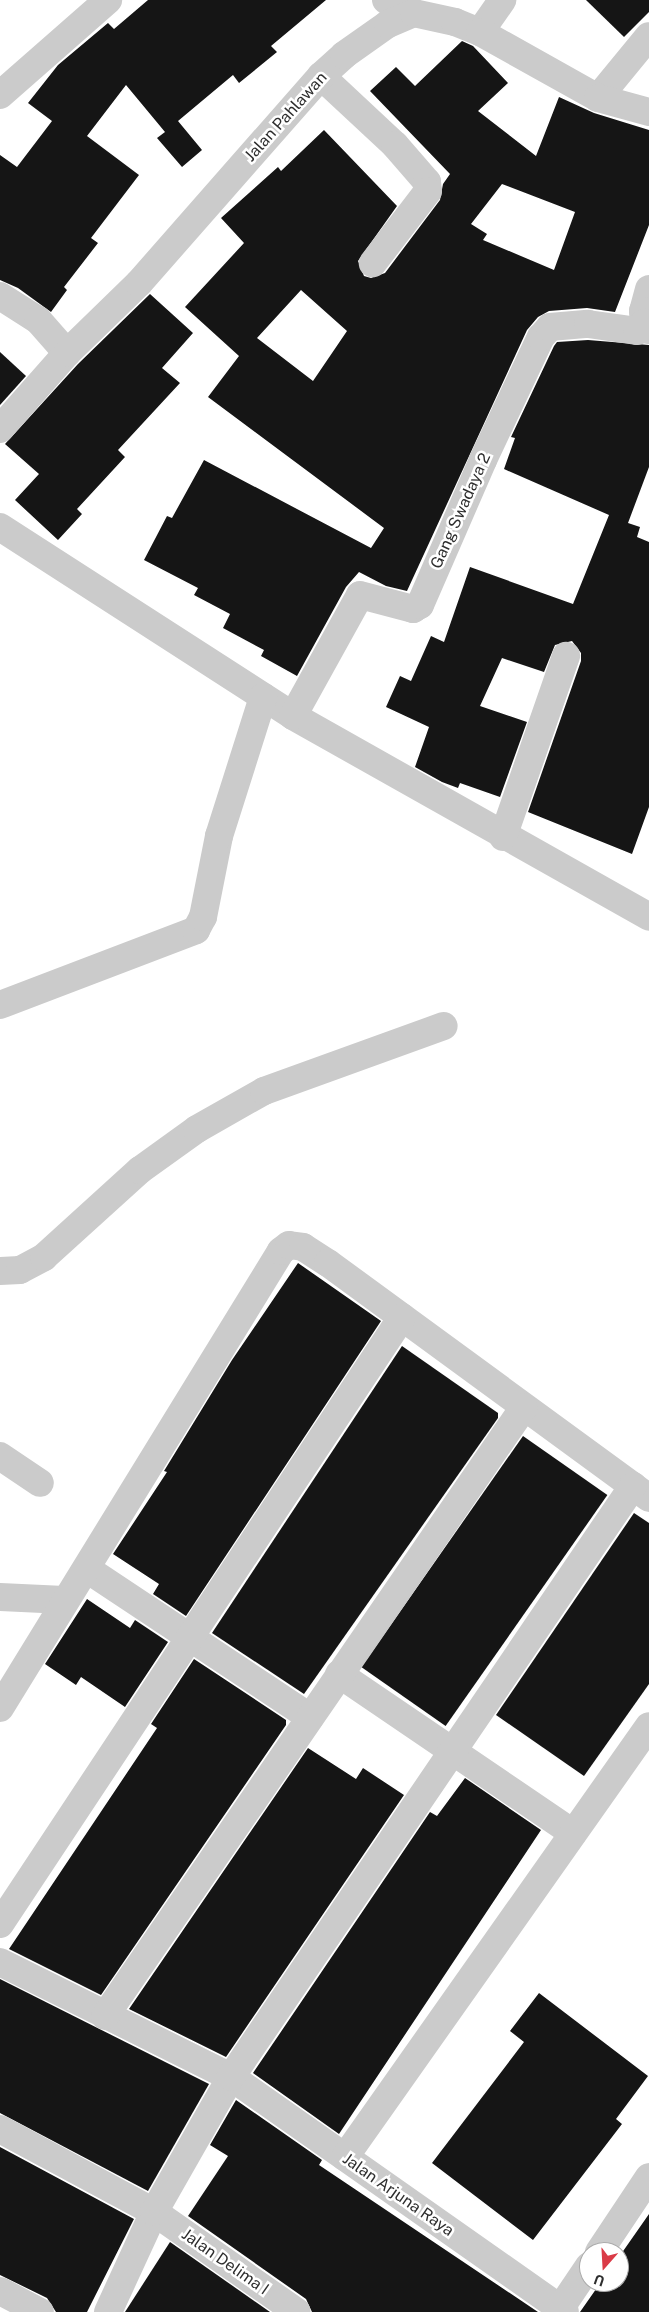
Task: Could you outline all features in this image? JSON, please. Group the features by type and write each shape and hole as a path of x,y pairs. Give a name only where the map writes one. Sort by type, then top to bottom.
{"street":[{"path":"0,94 108,0"},
{"path":"386,0 414,13 480,32 598,98 649,112"},
{"path":"480,32 502,0"},
{"name":"Jalan Pahlawan","path":"0,429 67,353 139,283 321,76 368,37 414,13"},
{"path":"598,98 649,36"},
{"path":"321,76 395,145 427,182 428,190 373,263"},
{"name":"Gang Swadaya 2","path":"292,716 360,595 413,608 420,605 482,460 541,337 550,327 588,324 637,332 646,326 643,311 649,289"},
{"path":"0,296 38,320 67,353"},
{"path":"0,527 292,716 503,837 649,916"},
{"path":"503,837 566,656"},
{"path":"0,1005 196,930 203,917 219,836 263,697"},
{"path":"0,1271 20,1270 44,1257 140,1170 197,1129 264,1091 444,1026"},
{"path":"0,1708 64,1600 87,1569 280,1251 289,1245 303,1246 641,1492 451,1751 231,2077 154,2212 108,2312"},
{"path":"0,1924 402,1317"},
{"path":"105,2016 524,1407"},
{"path":"0,1456 40,1483"},
{"path":"87,1569 310,1717"},
{"path":"0,1597 64,1600"},
{"path":"339,1674 573,1833"},
{"path":"345,2157 649,1726"},
{"name":"Jalan Arjuna Raya","path":"0,1962 105,2016 231,2077 562,2311"},
{"name":"Jalan Delima I","path":"0,2129 154,2212 297,2312"},
{"path":"608,2242 642,2204 649,2177"},
{"path":"562,2311 579,2283"},
{"path":"0,2292 40,2312"}],"building":[{"path":"148,0 326,0 271,46 277,52 239,83 233,75 178,121 202,150 182,167 157,138 165,132 126,85 87,136 139,175 91,238 98,243 64,287 67,290 51,312 18,288 0,280 0,155 17,167 52,121 28,103 58,65 108,23 114,29"},
{"path":"586,0 649,0 649,12 624,37"},
{"path":"462,41 473,46 508,83 478,111 536,156 559,97 594,113 649,130 649,225 615,312 587,308 549,311 538,317 527,330 407,591 386,586 359,572 346,587 297,676 261,656 264,650 223,628 230,614 194,595 198,588 144,560 167,516 172,518 204,460 371,548 384,528 208,397 239,356 185,307 244,243 221,218 278,167 281,171 324,130 397,206 358,261 364,276 371,278 385,273 440,200 443,184 450,174 370,91 396,67 415,86","holes":["502,184 575,212 554,270 483,240 487,234 471,224","301,290 347,331 313,381 257,338"]},
{"path":"150,294 193,333 162,368 180,383 118,450 125,457 77,509 82,514 58,540 15,500 39,474 5,444 78,364"},
{"path":"588,340 649,345 649,467 628,523 640,527 637,537 649,542 649,807 632,854 528,812 581,661 581,653 572,641 555,645 544,672 502,658 480,706 527,722 500,797 460,783 458,788 442,782 415,767 429,727 386,707 400,676 411,681 431,636 444,642 470,567 573,604 609,515 504,469 515,438 511,437 554,346 557,342"},
{"path":"0,352 26,376 0,405"},
{"path":"298,1263 381,1321 186,1616 153,1594 159,1584 113,1554 167,1472 164,1471 232,1360"},
{"path":"402,1346 498,1413 498,1418 304,1694 212,1633"},
{"path":"523,1436 607,1495 446,1726 361,1667"},
{"path":"634,1513 649,1523 649,1684 584,1776 496,1715"},
{"path":"87,1599 130,1628 135,1620 168,1642 125,1707 81,1677 76,1685 45,1664"},
{"path":"194,1659 286,1720 286,1725 101,1995 9,1949 157,1728 151,1724"},
{"path":"308,1748 356,1779 363,1768 404,1795 226,2057 129,2009"},
{"path":"465,1778 541,1830 339,2134 253,2073 430,1812 437,1816"},
{"path":"0,1979 209,2084 148,2191 0,2113"},
{"path":"539,1993 648,2076 616,2119 622,2124 533,2240 432,2163 524,2042 510,2031"},
{"path":"236,2100 322,2160 319,2165 538,2312 312,2312 306,2299 188,2216 228,2156 210,2145"},
{"path":"0,2147 134,2219 87,2312 56,2312 47,2298 0,2275"},
{"path":"649,2214 649,2312 580,2312 594,2292 629,2292 629,2243"},
{"path":"170,2242 270,2312 125,2312"}]}
